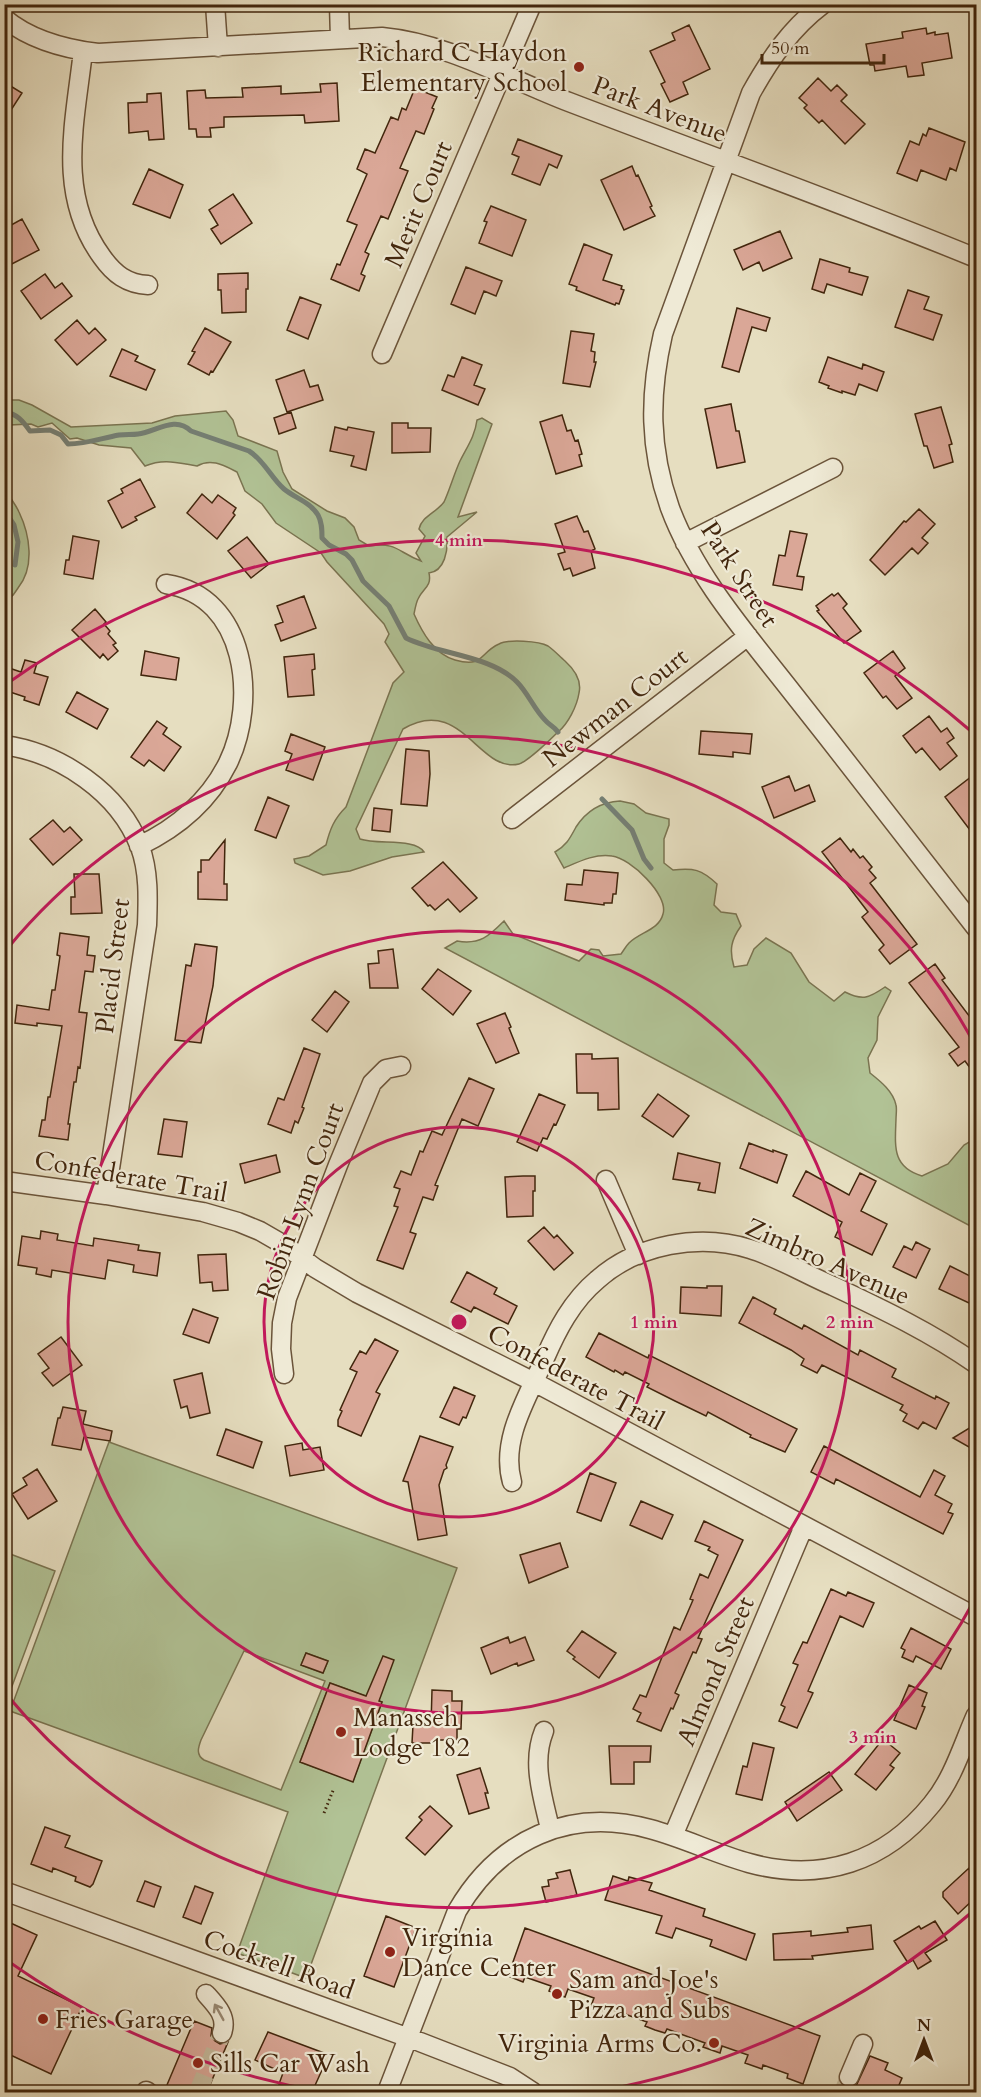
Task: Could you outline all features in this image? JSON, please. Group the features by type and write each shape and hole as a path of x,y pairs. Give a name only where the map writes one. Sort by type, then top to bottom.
{"street":[{"path":"215,4 218,47"},
{"path":"339,4 340,39"},
{"name":"Merit Court","path":"382,354 532,4"},
{"name":"Park Street","path":"823,4 783,42 751,93 663,334 652,395 653,433 659,470 670,507 685,543 700,569 748,636 976,928"},
{"name":"Park Avenue","path":"4,18 21,30 45,41 98,53 382,37 407,39 432,46 501,75 976,258"},
{"path":"83,51 71,158 72,183 77,208 96,248 117,274 129,282 148,285"},
{"path":"685,543 833,468"},
{"path":"139,846 171,829 202,801 218,781 228,763 243,717 242,669 225,623 212,606 193,591 166,584"},
{"name":"Newman Court","path":"512,819 748,636"},
{"name":"Placid Street","path":"4,745 19,747 49,757 69,767 91,784 122,816 139,846 145,867 148,896 147,925 106,1195"},
{"name":"Robin Lynn Court","path":"284,1374 281,1348 282,1323 287,1298 302,1257 372,1083 386,1069 401,1066"},
{"name":"Confederate Trail","path":"4,1180 106,1195 220,1216 260,1231 357,1293 534,1382 976,1617"},
{"path":"606,1180 638,1255"},
{"name":"Zimbro Avenue","path":"512,1482 508,1468 512,1434 558,1329 575,1303 596,1280 612,1268 638,1255 675,1244 700,1242 751,1249 864,1300 952,1348 976,1364"},
{"name":"Almond Street","path":"673,1836 804,1526"},
{"path":"387,2092 457,1911 484,1872 526,1839 550,1829 586,1822 620,1823 652,1829 733,1858 772,1868 824,1870 864,1858 889,1845 903,1834 933,1803 945,1785 976,1715"},
{"path":"544,1731 538,1758 541,1788 550,1829"},
{"name":"Cockrell Road","path":"4,1891 408,2038 510,2077 533,2092"},
{"path":"206,1994 223,2016 225,2024 222,2032"},
{"path":"849,2077 864,2044"}],"path":[{"path":"324,1813 334,1788"}],"green space":[{"path":"5,400 19,400 32,405 71,427 152,423 175,416 226,411 233,420 238,436 277,451 283,472 292,489 327,511 345,518 354,527 359,540 369,546 386,545 421,561 416,553 425,536 419,529 426,518 444,502 473,436 477,420 482,418 492,424 458,517 477,512 447,537 447,548 442,564 429,573 428,584 418,599 414,614 435,648 455,660 476,661 503,642 531,642 548,646 572,668 579,680 579,693 572,714 562,729 533,755 519,764 505,764 492,758 455,727 440,721 423,721 403,729 356,829 360,839 405,843 424,852 392,857 350,871 323,875 295,863 294,859 309,856 326,845 333,825 346,807 393,683 404,672 385,642 389,634 384,624 321,553 276,523 262,504 245,491 237,472 212,463 197,466 165,462 145,466 131,448 99,445 77,438 70,439 52,423 38,427 31,424 9,425 5,435"},
{"path":"5,487 23,521 28,541 29,561 23,580 12,596 5,600"},
{"path":"620,801 634,804 646,813 669,819 664,839 664,863 673,870 686,869 702,872 717,884 714,905 721,912 736,914 741,926 732,945 734,967 747,965 754,949 766,938 791,953 809,982 834,1001 845,992 857,997 866,997 885,987 891,991 878,1017 877,1040 868,1058 870,1073 889,1091 896,1105 897,1155 905,1167 922,1176 948,1164 964,1145 976,1138 976,1229 445,948 457,941 472,942 484,938 504,921 513,934 579,961 591,949 599,950 603,956 621,954 633,939 658,924 663,914 660,897 638,870 628,863 620,858 606,855 564,868 555,852 565,844 580,821 590,812 601,805"},
{"path":"109,1442 457,1568 306,1978 237,1953 288,1812 10,1711","holes":["244,1651 325,1681 281,1790 204,1760 198,1751 201,1740","306,1653 328,1661 323,1673 301,1665","330,1683 382,1702 353,1781 300,1762"]},
{"path":"4,1552 55,1571 5,1705"}],"building":[{"path":"689,25 710,69 683,82 688,94 670,102 661,84 665,82 650,51 675,40 672,33"},
{"path":"926,28 927,34 948,33 952,58 922,63 924,75 908,77 906,66 875,71 874,65 870,65 866,44 903,38 902,32"},
{"path":"818,78 831,91 837,85 847,95 841,101 865,124 845,144 822,120 819,123 804,108 807,105 799,98"},
{"path":"4,82 22,93 4,121"},
{"path":"337,83 339,121 305,123 304,115 224,117 224,127 210,128 211,137 197,137 196,129 189,129 187,91 205,90 206,98 243,97 242,88 281,86 281,94 321,92 320,84"},
{"path":"415,88 437,97 432,108 434,109 424,134 416,131 400,168 408,171 388,219 381,216 365,252 369,254 361,274 365,276 359,291 331,279 337,264 340,265 357,225 347,221 367,174 357,169 365,149 375,153 391,117 398,120 402,108 406,110"},
{"path":"161,93 164,139 149,140 148,131 129,133 128,103 147,102 147,94"},
{"path":"929,128 965,142 956,171 950,168 946,180 921,170 917,181 897,173 910,141 919,145 923,134 926,136"},
{"path":"518,139 562,156 557,168 549,164 540,185 512,174 519,157 512,154"},
{"path":"632,166 655,216 624,230 601,180"},
{"path":"149,169 183,185 170,218 133,204"},
{"path":"233,194 252,223 221,244 211,229 218,225 209,210"},
{"path":"491,206 526,220 512,256 479,243 487,222 484,221"},
{"path":"22,219 39,250 4,268 4,229"},
{"path":"780,231 792,258 763,271 759,262 743,270 734,250"},
{"path":"584,244 612,255 603,280 622,286 621,289 624,290 619,304 615,305 576,290 577,287 569,284"},
{"path":"820,259 850,268 849,272 868,277 862,295 827,284 824,293 812,289"},
{"path":"466,267 502,281 496,296 484,291 475,314 451,304"},
{"path":"248,273 246,312 222,313 218,274"},
{"path":"45,274 55,288 62,283 72,296 41,319 21,291"},
{"path":"908,290 929,297 924,309 942,315 933,340 895,327"},
{"path":"300,297 321,305 308,339 287,330"},
{"path":"737,308 770,318 766,331 752,327 739,372 722,367"},
{"path":"77,320 89,334 95,328 106,340 77,365 55,340"},
{"path":"205,328 231,342 209,375 188,364 195,352 192,351"},
{"path":"571,331 594,334 591,351 595,352 594,362 596,362 590,387 563,383"},
{"path":"122,349 138,356 135,361 155,370 146,390 110,376"},
{"path":"462,357 482,365 474,385 485,389 478,405 442,390 448,375 454,377"},
{"path":"828,357 862,369 863,364 884,372 877,391 859,384 855,395 842,391 842,393 819,382"},
{"path":"304,370 310,387 318,385 323,400 287,412 276,380"},
{"path":"731,404 745,462 717,468 705,409"},
{"path":"941,407 952,444 949,445 953,462 934,468 927,446 924,446 915,414"},
{"path":"291,412 296,428 279,434 274,418"},
{"path":"562,415 567,431 571,430 575,441 578,440 582,454 579,455 582,466 556,474 540,422"},
{"path":"392,423 408,423 408,428 431,428 430,452 392,453"},
{"path":"335,427 374,432 366,470 351,466 354,456 330,451"},
{"path":"140,479 155,507 135,517 137,520 122,528 108,501 123,493 121,489"},
{"path":"202,494 212,503 218,495 236,508 233,513 235,515 217,539 187,513"},
{"path":"919,509 935,524 922,538 928,543 918,554 912,548 885,575 870,560 904,521 906,522"},
{"path":"577,516 584,532 588,531 595,549 591,551 595,568 573,576 570,568 564,570 558,554 565,552 555,524"},
{"path":"790,531 807,534 797,576 804,577 802,590 773,585 779,555 785,556"},
{"path":"73,536 99,541 93,579 64,574"},
{"path":"247,537 269,564 251,578 228,551"},
{"path":"838,593 847,604 843,608 861,631 844,643 817,611 819,610 816,606 832,594 834,596"},
{"path":"304,596 316,628 281,641 275,625 283,622 277,606"},
{"path":"95,609 106,622 104,624 110,631 108,634 116,643 113,645 118,651 108,660 103,654 100,658 72,630"},
{"path":"145,651 179,658 176,680 141,675"},
{"path":"893,651 905,668 895,676 912,698 897,709 886,696 883,698 864,673"},
{"path":"314,654 315,669 312,670 314,695 288,697 284,657"},
{"path":"25,660 37,663 34,673 48,677 39,705 24,700 25,697 4,690 9,668 21,672"},
{"path":"77,692 108,709 97,729 66,712"},
{"path":"929,716 941,732 947,728 954,738 947,743 957,756 940,770 922,748 916,753 903,736"},
{"path":"157,721 167,728 163,734 181,747 164,771 149,760 144,766 131,757"},
{"path":"701,731 752,734 750,754 733,752 733,757 699,754"},
{"path":"291,734 325,747 313,780 286,770 292,754 285,751"},
{"path":"406,749 429,751 430,774 427,806 401,804"},
{"path":"976,773 976,838 945,797"},
{"path":"789,776 795,791 809,785 815,801 774,818 762,787"},
{"path":"268,797 289,806 276,838 255,830"},
{"path":"374,808 392,810 390,832 372,830"},
{"path":"53,820 64,832 70,827 82,840 53,865 30,839"},
{"path":"840,838 851,852 853,849 860,858 863,856 872,867 869,870 876,878 870,883 917,944 890,964 879,950 884,945 862,917 868,912 822,852"},
{"path":"225,840 224,884 227,884 227,900 198,899 198,872 201,872 201,860 209,860"},
{"path":"443,862 477,898 460,912 448,899 435,910 430,905 428,906 412,888"},
{"path":"584,870 618,873 616,894 613,894 612,903 604,903 604,905 565,900 567,884 582,885"},
{"path":"74,874 99,874 102,913 71,914 71,897 75,897"},
{"path":"60,933 89,937 87,955 95,956 93,972 85,971 79,1012 87,1013 80,1068 78,1067 76,1082 74,1082 68,1140 39,1136 42,1120 45,1120 48,1097 50,1097 62,1026 15,1023 17,1005 49,1010 52,990 55,990 60,956 57,955"},
{"path":"195,944 217,947 213,986 201,1043 175,1040 186,965 191,966"},
{"path":"393,949 398,988 370,988 368,964 379,963 378,951"},
{"path":"935,964 945,978 942,980 976,1025 976,1076 965,1061 958,1066 949,1054 959,1047 909,983"},
{"path":"438,969 471,991 453,1015 422,989"},
{"path":"335,991 349,1002 327,1032 312,1020"},
{"path":"505,1013 519,1053 496,1063 477,1024"},
{"path":"304,1048 320,1054 302,1107 304,1108 298,1123 295,1121 291,1133 268,1124 278,1098 284,1100"},
{"path":"576,1054 592,1054 592,1059 618,1058 619,1109 598,1110 598,1093 577,1093"},
{"path":"469,1078 494,1089 478,1126 462,1119 435,1185 438,1186 433,1200 423,1197 410,1232 416,1234 403,1269 377,1260 398,1207 394,1206 400,1189 394,1187 401,1171 411,1175 420,1151 423,1152 432,1131 442,1135"},
{"path":"539,1094 565,1105 556,1125 554,1124 547,1139 543,1138 537,1151 517,1142"},
{"path":"658,1094 689,1116 673,1137 642,1116"},
{"path":"164,1119 187,1122 182,1157 158,1154"},
{"path":"749,1143 787,1155 777,1183 740,1168"},
{"path":"678,1153 720,1163 715,1193 698,1190 700,1183 673,1179"},
{"path":"276,1155 280,1172 245,1183 240,1164"},
{"path":"806,1171 849,1195 860,1173 876,1181 861,1211 887,1224 872,1255 835,1237 842,1222 793,1196"},
{"path":"535,1176 533,1216 507,1217 505,1177"},
{"path":"544,1227 554,1238 557,1235 573,1253 554,1270 528,1241"},
{"path":"41,1231 58,1234 57,1240 93,1246 94,1238 139,1245 138,1250 160,1253 157,1276 133,1272 134,1265 108,1260 105,1279 52,1270 51,1277 36,1274 37,1268 18,1265 22,1236 40,1239"},
{"path":"916,1242 930,1249 916,1278 893,1267 904,1246 912,1250"},
{"path":"226,1254 228,1290 213,1291 212,1282 200,1283 198,1255"},
{"path":"950,1266 976,1279 976,1289 969,1303 939,1289"},
{"path":"467,1272 497,1288 494,1294 517,1306 508,1324 474,1307 471,1312 451,1302"},
{"path":"707,1286 722,1286 721,1316 680,1313 681,1287 707,1288"},
{"path":"753,1297 776,1309 774,1314 802,1329 804,1325 858,1355 860,1350 896,1369 892,1377 935,1399 936,1396 949,1403 936,1429 923,1422 918,1429 903,1421 907,1414 900,1410 903,1405 822,1365 817,1373 801,1365 804,1359 791,1350 739,1323"},
{"path":"193,1309 218,1318 209,1343 183,1334"},
{"path":"599,1333 648,1358 649,1355 797,1429 785,1452 750,1437 751,1435 708,1412 706,1416 647,1387 649,1384 625,1372 623,1375 615,1370 614,1372 586,1357"},
{"path":"61,1337 82,1365 53,1386 42,1373 49,1368 38,1354"},
{"path":"375,1339 398,1351 376,1392 380,1394 361,1436 338,1426 338,1420 342,1411 340,1410 357,1372 350,1369 360,1351 366,1354"},
{"path":"202,1373 210,1413 190,1418 187,1406 181,1408 174,1380"},
{"path":"454,1387 475,1396 466,1418 463,1417 459,1425 440,1417"},
{"path":"63,1407 86,1411 83,1424 112,1431 110,1441 84,1437 81,1450 52,1445"},
{"path":"971,1427 976,1437 976,1451 953,1438"},
{"path":"226,1429 262,1442 253,1468 217,1455"},
{"path":"420,1436 453,1447 439,1485 447,1535 418,1540 408,1482 403,1481"},
{"path":"302,1443 303,1450 320,1447 324,1470 290,1476 285,1446"},
{"path":"824,1446 920,1497 934,1470 945,1476 935,1495 952,1504 948,1512 953,1514 943,1534 836,1479 834,1484 811,1472"},
{"path":"37,1469 57,1501 28,1519 12,1494 27,1485 23,1478"},
{"path":"590,1473 616,1483 601,1521 577,1512"},
{"path":"641,1501 673,1515 662,1539 630,1525"},
{"path":"704,1521 743,1540 698,1638 702,1639 696,1653 693,1652 675,1693 679,1695 661,1731 637,1721 641,1713 633,1709 640,1695 646,1697 674,1627 680,1630 693,1600 690,1599 700,1574 708,1578 718,1555 708,1550 710,1547 695,1541"},
{"path":"560,1543 568,1567 529,1583 520,1555"},
{"path":"831,1589 846,1596 848,1592 874,1603 863,1627 840,1616 808,1691 813,1693 797,1728 779,1721 785,1707 781,1705 798,1665 793,1663 803,1642 807,1643"},
{"path":"911,1628 951,1649 941,1669 916,1656 913,1662 902,1657 905,1650 901,1648"},
{"path":"582,1631 616,1653 599,1678 573,1659 575,1657 567,1651"},
{"path":"508,1637 510,1643 525,1637 534,1660 518,1666 517,1663 491,1674 481,1648"},
{"path":"306,1653 328,1661 323,1673 301,1665"},
{"name":"Manasseh Lodge 182","path":"383,1656 394,1660 379,1701 382,1702 353,1782 300,1762 330,1683 366,1696"},
{"path":"909,1685 927,1693 922,1706 925,1707 916,1729 894,1720"},
{"path":"432,1690 452,1691 452,1701 462,1701 461,1729 457,1729 457,1740 412,1743 413,1725 431,1726"},
{"path":"883,1739 900,1753 890,1765 894,1768 876,1790 855,1774"},
{"path":"753,1743 774,1748 762,1800 736,1794 743,1766 747,1767"},
{"path":"609,1746 651,1746 650,1762 634,1762 634,1784 611,1784"},
{"path":"480,1768 488,1793 485,1793 489,1808 469,1814 457,1775"},
{"path":"829,1772 842,1790 797,1821 785,1802"},
{"path":"430,1806 452,1826 425,1855 406,1838 422,1820 419,1817"},
{"path":"45,1827 70,1836 65,1847 102,1861 90,1887 75,1881 76,1877 53,1868 52,1872 31,1864"},
{"path":"969,1868 976,1877 976,1897 958,1914 943,1897 943,1892"},
{"path":"570,1870 577,1895 546,1902 542,1887 549,1886 548,1880 558,1878 556,1873"},
{"path":"613,1876 628,1881 629,1877 652,1883 649,1890 705,1909 703,1916 755,1934 746,1960 710,1946 712,1940 676,1928 672,1938 656,1933 662,1916 605,1900"},
{"path":"145,1881 161,1887 154,1907 137,1901"},
{"path":"195,1886 213,1893 201,1924 183,1917"},
{"name":"Virginia Dance Center","path":"386,1916 416,1928 394,1987 364,1976"},
{"name":"Fries Garage","path":"4,1920 37,1935 18,1976 82,2007 51,2074 4,2052"},
{"path":"935,1921 947,1940 925,1953 931,1961 918,1969 913,1960 908,1963 894,1941 919,1926 921,1929"},
{"path":"871,1925 873,1949 812,1956 813,1959 774,1960 773,1934 811,1931 811,1936 848,1932 847,1928"},
{"path":"525,1928 820,2036 803,2084 787,2078 788,2074 763,2065 762,2069 745,2063 748,2055 722,2046 720,2053 703,2047 705,2043 667,2029 665,2033 655,2030 645,2026 647,2022 608,2008 607,2012 591,2006 594,1998 568,1989 565,1997 549,1991 551,1986 525,1977 523,1982 508,1976"},
{"name":"Sills Car Wash","path":"194,2021 212,2028 211,2036 215,2041 220,2044 228,2042 207,2092 164,2092"},
{"path":"268,2032 324,2053 322,2070 312,2092 301,2092 279,2084 283,2073 255,2060"},
{"path":"870,2056 888,2063 885,2070 902,2078 896,2092 835,2092 839,2082 845,2088 856,2086"}],"waterway":[{"path":"4,411 19,418 30,431 50,430 61,435 68,444 145,433 178,424 191,431 249,451 259,459 284,489 307,503 315,511 320,520 322,538 352,560 363,581 389,606 406,638 419,644 479,661 506,673 521,686 541,716 558,732"},
{"path":"4,510 14,525 18,542 15,565"},
{"path":"602,799 632,830 644,859 651,868"}],"tunnel":[{"path":"198,2092 222,2033"},
{"path":"843,2092 849,2077"}],"place":[{"name":"Richard C Haydon Elementary School","path":"579,67"},
{"name":"Manasseh Lodge 182","path":"341,1732"},
{"name":"Virginia Dance Center","path":"390,1952"},
{"name":"Sam and Joe's Pizza and Subs","path":"557,1994"},
{"name":"Fries Garage","path":"43,2019"},
{"name":"Virginia Arms Co.","path":"714,2043"},
{"name":"Sills Car Wash","path":"198,2063"}]}
